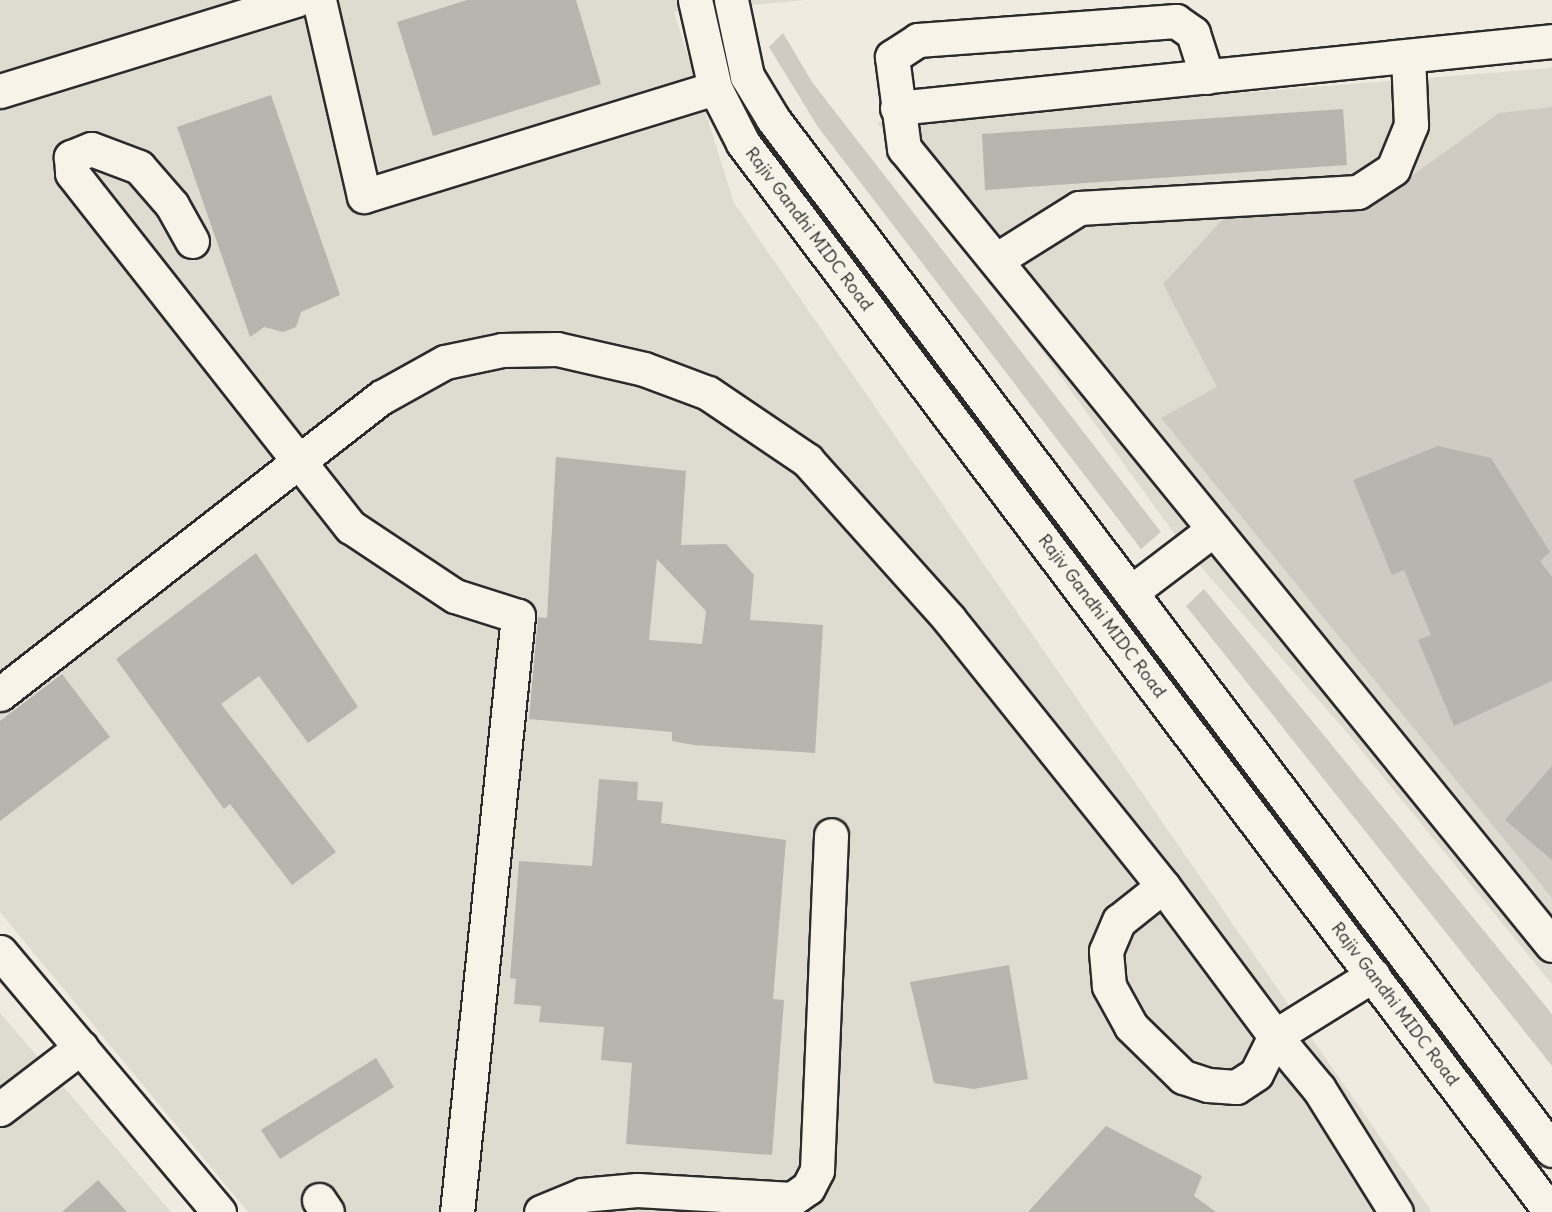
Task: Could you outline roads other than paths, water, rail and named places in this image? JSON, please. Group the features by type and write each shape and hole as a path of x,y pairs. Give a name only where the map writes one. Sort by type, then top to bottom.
{"main road":[{"path":"0,91 296,0"},
{"path":"319,0 364,196 715,88"},
{"name":"Rajiv Gandhi MIDC Road","path":"695,0 715,88 743,143 1551,1212"},
{"name":"Rajiv Gandhi MIDC Road","path":"731,0 747,76 773,119 1552,1150"},
{"path":"1207,77 1193,33 1176,21 918,40 892,57 904,148 1552,945"},
{"path":"897,108 1552,41"},
{"path":"996,260 1079,208 1358,192 1393,169 1412,125 1408,56"},
{"path":"192,242 172,205 139,168 91,149 71,157 72,173 295,459 351,527 455,596 518,616 457,1212"},
{"path":"0,694 295,459 382,397 445,362 502,350 557,349 644,369 708,393 807,460 957,628 1163,886 1275,1036 1319,1089 1396,1212"},
{"path":"1131,592 1214,529"},
{"path":"541,1212 593,1194 637,1190 792,1199 808,1188 817,1170 831,835"},
{"path":"1163,886 1119,921 1106,951 1109,986 1131,1026 1183,1077 1208,1085 1236,1087 1257,1074 1275,1036 1373,975"},
{"path":"0,952 219,1212"},
{"path":"0,1109 81,1047"}]}
